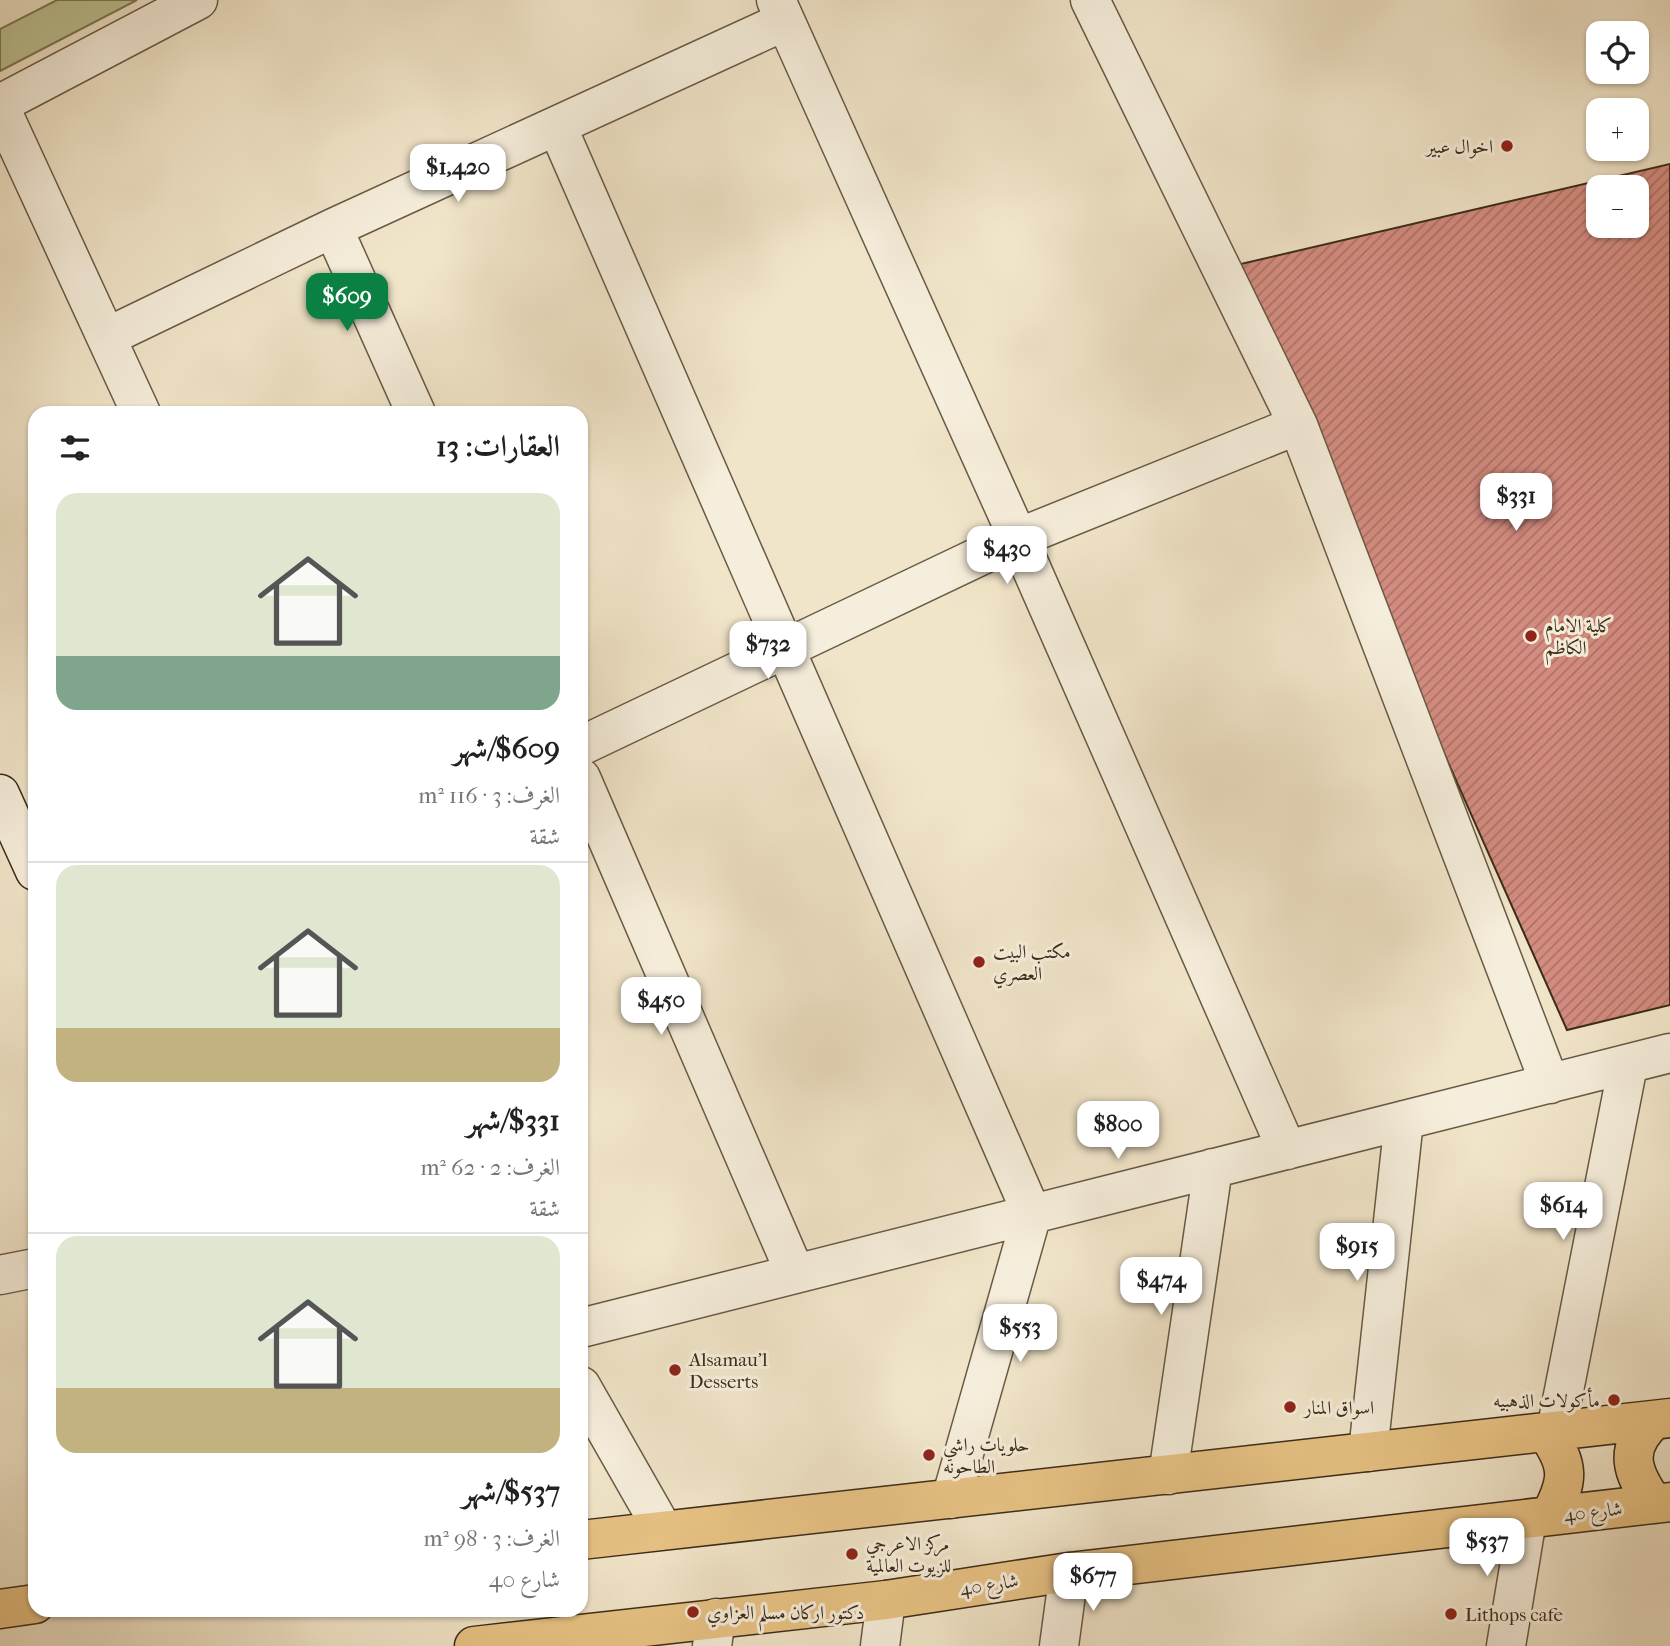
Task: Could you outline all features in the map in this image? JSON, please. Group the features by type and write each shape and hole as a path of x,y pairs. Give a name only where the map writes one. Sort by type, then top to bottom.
{"main road":[{"path":"588,1539 1662,1419"},
{"path":"1662,1419 1642,1430 1633,1454 1637,1479 1662,1503"},
{"path":"1538,1518 1563,1489 1565,1464 1551,1432"},
{"name":"شارع 40","path":"474,1646 714,1632 886,1600 1069,1572 1662,1503"},
{"path":"0,1608 28,1605"}],"street":[{"path":"138,406 0,105 198,0"},
{"path":"1090,0 1298,425 1550,1084"},
{"path":"107,337 333,228 557,126 781,10 1018,538 1287,1150"},
{"path":"557,126 1032,1214 951,1499"},
{"path":"333,228 413,406"},
{"path":"588,743 1018,538 1298,425"},
{"path":"0,794 28,856"},
{"path":"588,795 795,1273"},
{"path":"588,1326 1628,1065 1670,1052"},
{"path":"1551,1432 1628,1065"},
{"path":"1368,1452 1404,1120"},
{"path":"1168,1475 1213,1168"},
{"path":"0,1275 28,1269"},
{"path":"588,1398 663,1530"},
{"path":"1506,1646 1538,1518"},
{"path":"1059,1646 1069,1572"},
{"path":"880,1646 886,1600"}],"green space":[{"path":"57,0 137,0 0,71 0,29"}],"building":[{"name":"كلية الامام الكاظم","path":"1670,164 1670,1005 1567,1030 1228,267 1586,184 1586,238 1649,238 1649,175 1623,175"}],"place":[{"name":"اخوال عبير","path":"1507,146"},
{"name":"كلية الامام الكاظم","path":"1531,636"},
{"name":"مكتب البيت العصري","path":"979,962"},
{"name":"Alsamau'l Desserts","path":"675,1370"},
{"name":"مأكولات الذهبيه","path":"1614,1400"},
{"name":"اسواق المنار","path":"1290,1407"},
{"name":"حلويات راشي الطاحونه","path":"929,1455"},
{"name":"مركز الاعرجي للزيوت العالمية","path":"852,1554"},
{"name":"دكتور اركان مسلم العزاوي","path":"693,1612"},
{"name":"Lithops cafe","path":"1451,1614"}]}
